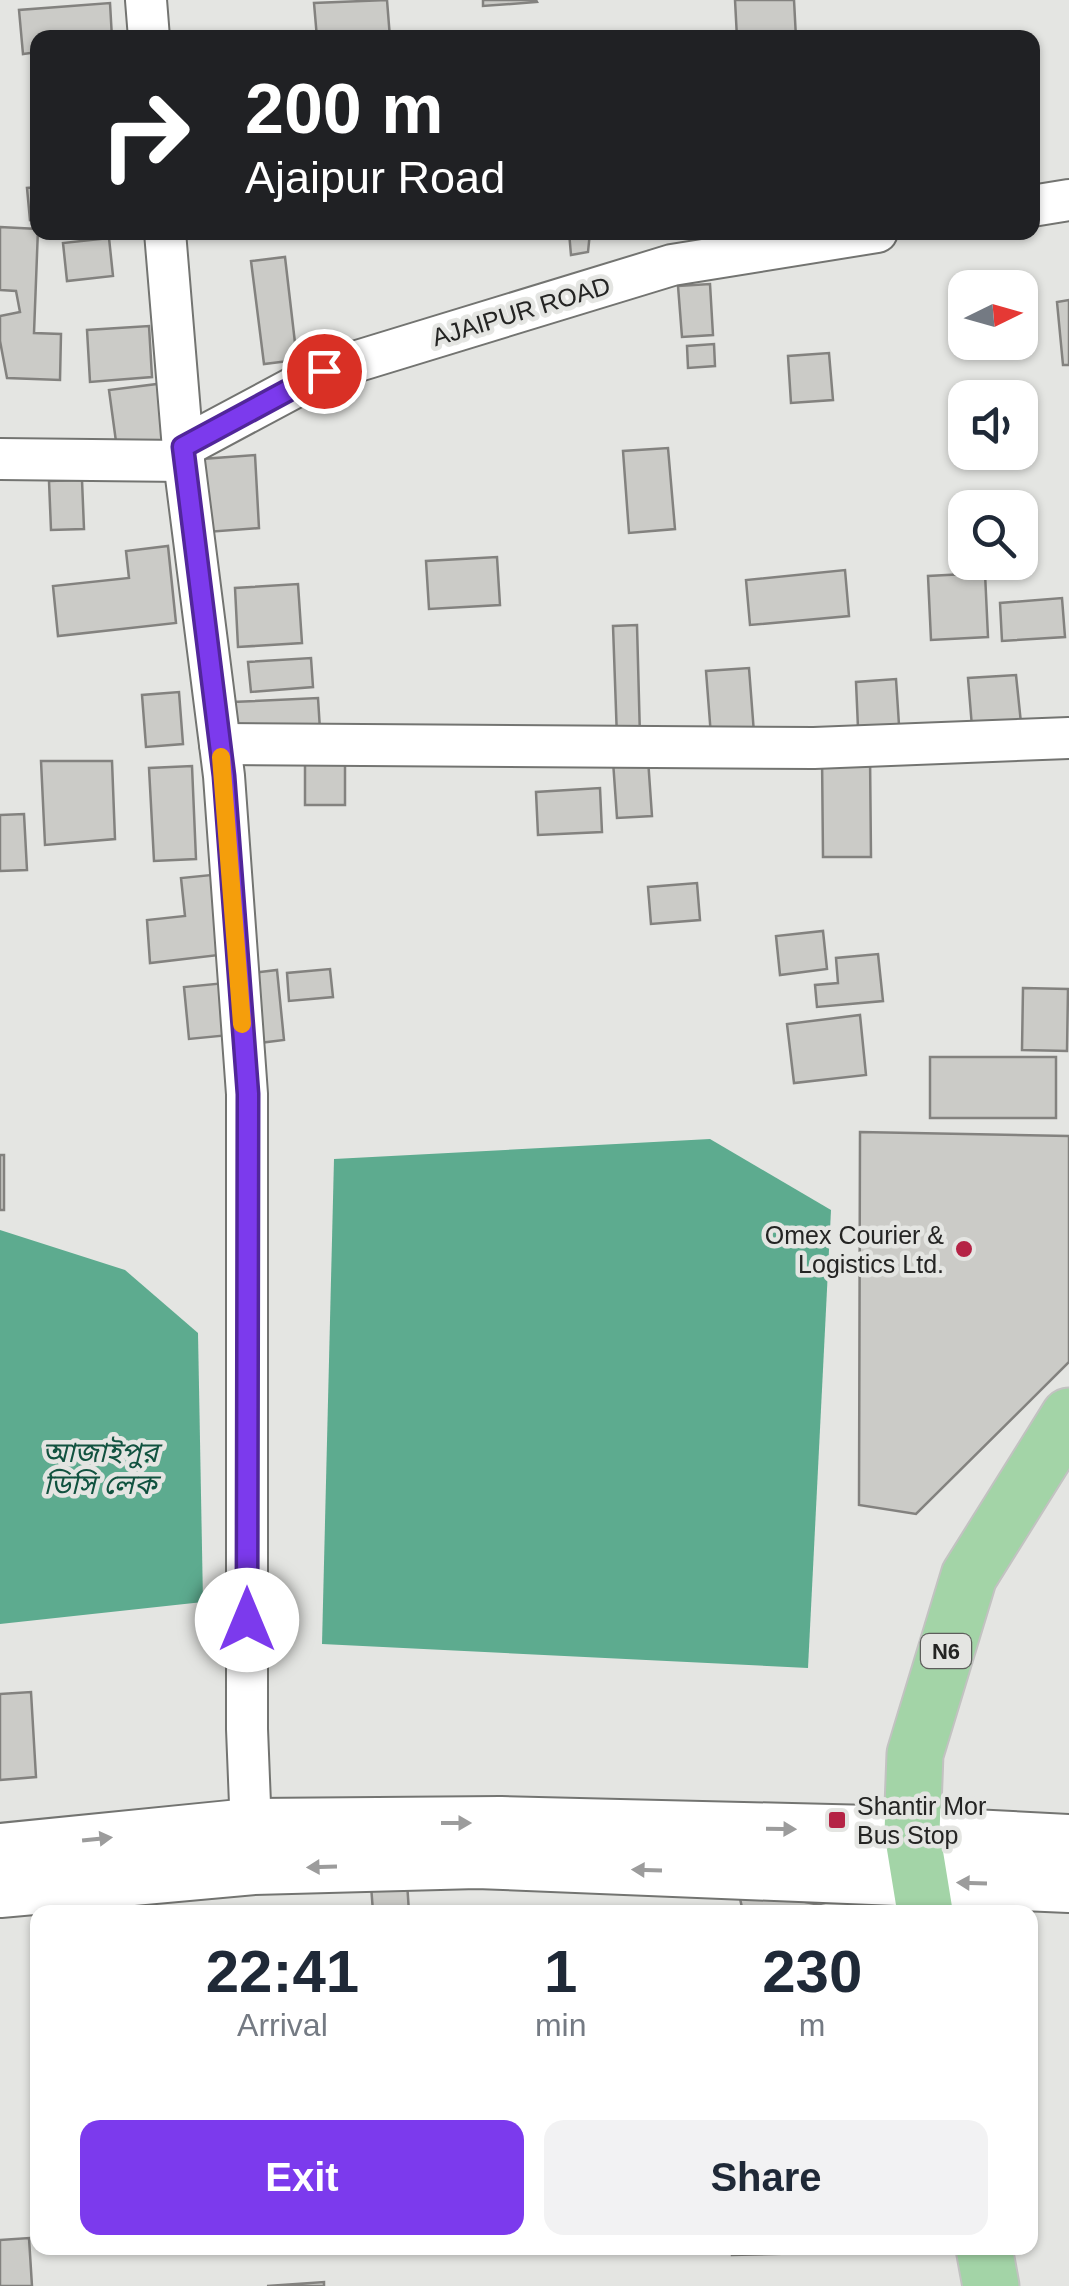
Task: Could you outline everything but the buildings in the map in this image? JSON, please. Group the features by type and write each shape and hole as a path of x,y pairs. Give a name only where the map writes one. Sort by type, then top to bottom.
{"highway":[{"name":"N6","path":"919,1875 915,1754 968,1576 1069,1416"},
{"path":"985,2255 991,2286"}],"street":[{"path":"146,0 148,30"},
{"path":"1040,205 1069,200"},
{"path":"166,240 184,454 220,744 248,1094 246,1365 252,1847"},
{"name":"AJAIPUR ROAD","path":"184,454 324,371 672,265 827,240"},
{"path":"0,459 184,454"},
{"path":"220,744 814,748 1069,738"},
{"path":"919,1875 1069,1840"},
{"path":"0,1892 252,1847"},
{"path":"0,1848 252,1847 476,1863 919,1875 1069,1887"}],"water":[{"path":"710,1139 831,1210 808,1668 322,1644 334,1159"},
{"name":"আজাইপুর ডিসি লেক","path":"0,1230 125,1270 198,1333 203,1602 0,1624"}],"slow traffic":[{"path":"221,757 242,1024"}],"place":[{"name":"Omex Courier & Logistics Ltd.","path":"964,1249"},
{"name":"Shantir Mor Bus Stop","path":"837,1820"}],"route":[{"path":"247,1620 248,1094 224,776 183,447 324,371"}]}
